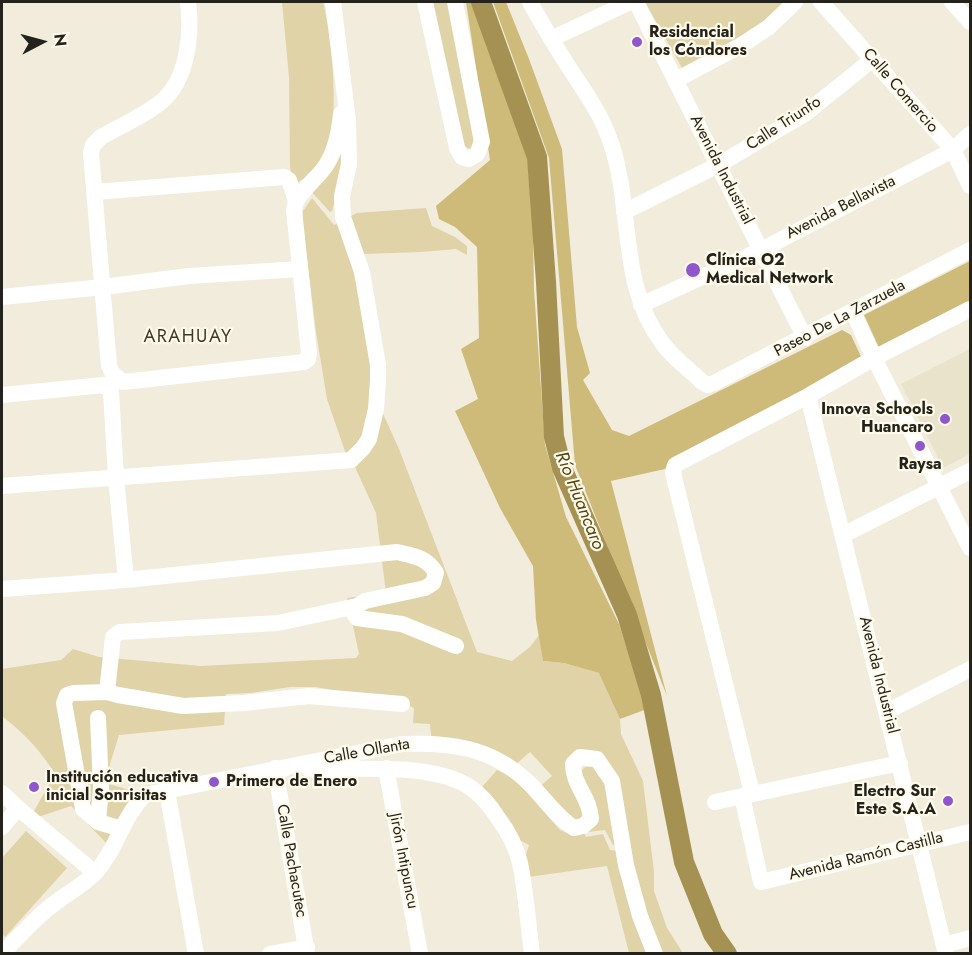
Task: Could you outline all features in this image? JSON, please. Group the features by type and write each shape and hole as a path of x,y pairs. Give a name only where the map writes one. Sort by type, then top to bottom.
{"street":[{"path":"188,2 190,16 182,71 176,83 162,102 101,137 93,145 91,153 109,366 113,374 123,382 304,362 308,359 294,210 296,201 306,186 326,165 334,149 340,120 341,73"},
{"path":"2,486 351,460 363,448 369,439 376,409 378,365 362,272 343,217 342,196 348,164 348,120 333,2"},
{"path":"425,2 458,148 462,157 469,159 477,154 482,142 454,2"},
{"path":"530,2 608,134 618,165 632,276 642,305"},
{"path":"551,39 630,2"},
{"name":"Avenida Industrial","path":"636,2 805,338"},
{"path":"676,80 740,46 769,27 795,2"},
{"name":"Calle Comercio","path":"822,2 952,150 970,186"},
{"path":"952,2 970,22"},
{"name":"Calle Triunfo","path":"624,212 718,165 806,113 873,59"},
{"name":"Avenida Bellavista","path":"642,305 761,250 952,150 970,135"},
{"path":"95,192 284,177 289,180 296,201"},
{"name":"Paseo De La Zarzuela","path":"642,305 663,344 708,385 805,338 970,250"},
{"path":"2,297 189,276 300,269"},
{"path":"747,794 673,473 675,465 970,309"},
{"path":"853,312 970,548"},
{"path":"2,395 104,385 111,391 116,478 126,580"},
{"name":"Avenida Industrial","path":"808,396 921,843 945,949"},
{"path":"843,535 970,471"},
{"path":"2,590 126,580 386,552 416,556 431,564 436,573 433,583 425,588 278,623 120,632 113,637 107,692"},
{"path":"357,606 353,612 357,618 402,624 456,646"},
{"path":"888,711 970,669"},
{"path":"122,829 98,822 83,809 64,703 67,695 107,692 183,706 309,696 402,704"},
{"path":"98,718 101,788 98,822"},
{"name":"Calle Ollanta","path":"2,954 45,910 95,873 113,850 135,805 145,795 402,744 433,742 478,751 502,760 528,782 562,821 574,828 584,826 591,819 591,807 573,776 573,764 580,757 597,759 612,781 626,865 640,916 655,954"},
{"path":"715,802 900,763"},
{"path":"275,768 386,768 446,777 471,788 495,813 510,837 520,862 532,954"},
{"name":"Calle Pachacutec","path":"275,768 307,950"},
{"name":"Jirón Intipuncu","path":"386,768 420,954"},
{"path":"167,790 196,954"},
{"path":"2,793 95,873"},
{"name":"Avenida Ramón Castilla","path":"747,794 761,882 970,832"},
{"path":"2,827 18,808"},
{"path":"945,949 970,938"},
{"path":"270,954 307,950"}],"shaded area":[{"path":"282,2 323,2 332,58 334,103 330,142 319,166 295,184 290,168 289,77"},
{"path":"431,2 450,2 474,138 471,149 465,147"},
{"path":"466,2 476,2 528,152 532,178 534,290 545,445 566,517 619,624 647,709 620,719 599,673 564,663 543,661 536,620 533,566 500,508 455,411 478,399 461,349 479,338 477,247 455,227 439,219 436,206 490,160"},
{"path":"493,2 506,2 562,149 577,327 590,373 583,380 612,430 629,436 842,330 851,335 863,361 672,458 665,469 611,481 667,696 575,465 549,158"},
{"path":"645,2 784,2 756,28 682,68"},
{"path":"346,103 339,185 330,212 310,190"},
{"path":"312,198 334,225 340,222 350,255 375,366 369,427 348,460 327,399 316,332 302,217 303,211"},
{"path":"426,208 432,226 455,237 467,246 467,255 456,249 363,254 347,218 357,213"},
{"path":"970,261 970,304 881,352 864,315"},
{"name":"Innova Schools Huancaro","path":"970,349 970,454 943,468 901,384"},
{"path":"380,407 399,449 477,652 512,661 530,647 539,635 543,661 564,663 600,673 620,719 621,734 643,781 654,872 654,891 667,928 683,953 661,953 633,876 613,771 573,758 584,804 582,820 574,822 537,789 552,776 530,752 514,766 432,744 430,724 413,723 414,708 401,702 315,687 290,687 226,694 224,725 119,735 104,783 134,791 113,836 106,843 71,806 29,820 55,774 32,743 2,716 2,669 61,660 73,649 99,657 201,666 356,658 359,654 347,598 386,593 376,513 355,467 370,445"},
{"path":"585,767 593,767 604,774 617,846 613,845 605,830 588,832 595,825 581,771"},
{"path":"497,770 515,779 560,830 572,835 584,833 586,837 603,834 610,850 618,851 649,953 629,953 607,866 528,877 523,864 529,845 511,836 482,787"},
{"path":"26,831 67,868 5,937 2,933 2,858"}],"waterway":[{"name":"Río Huancaro","path":"481,2 537,157 554,437 562,468 627,615 651,695 684,862 713,934 727,954"}],"place":[{"name":"Residencial los Cóndores","path":"637,42"},
{"name":"Clínica O2 Medical Network","path":"693,270"},
{"name":"Innova Schools Huancaro","path":"945,419"},
{"name":"Raysa","path":"920,446"},
{"name":"Primero de Enero","path":"214,782"},
{"name":"Institución educativa inicial Sonrisitas","path":"34,787"},
{"name":"Electro Sur Este S.A.A","path":"948,801"}],"district":[{"name":"ARAHUAY","path":"188,338"}]}
